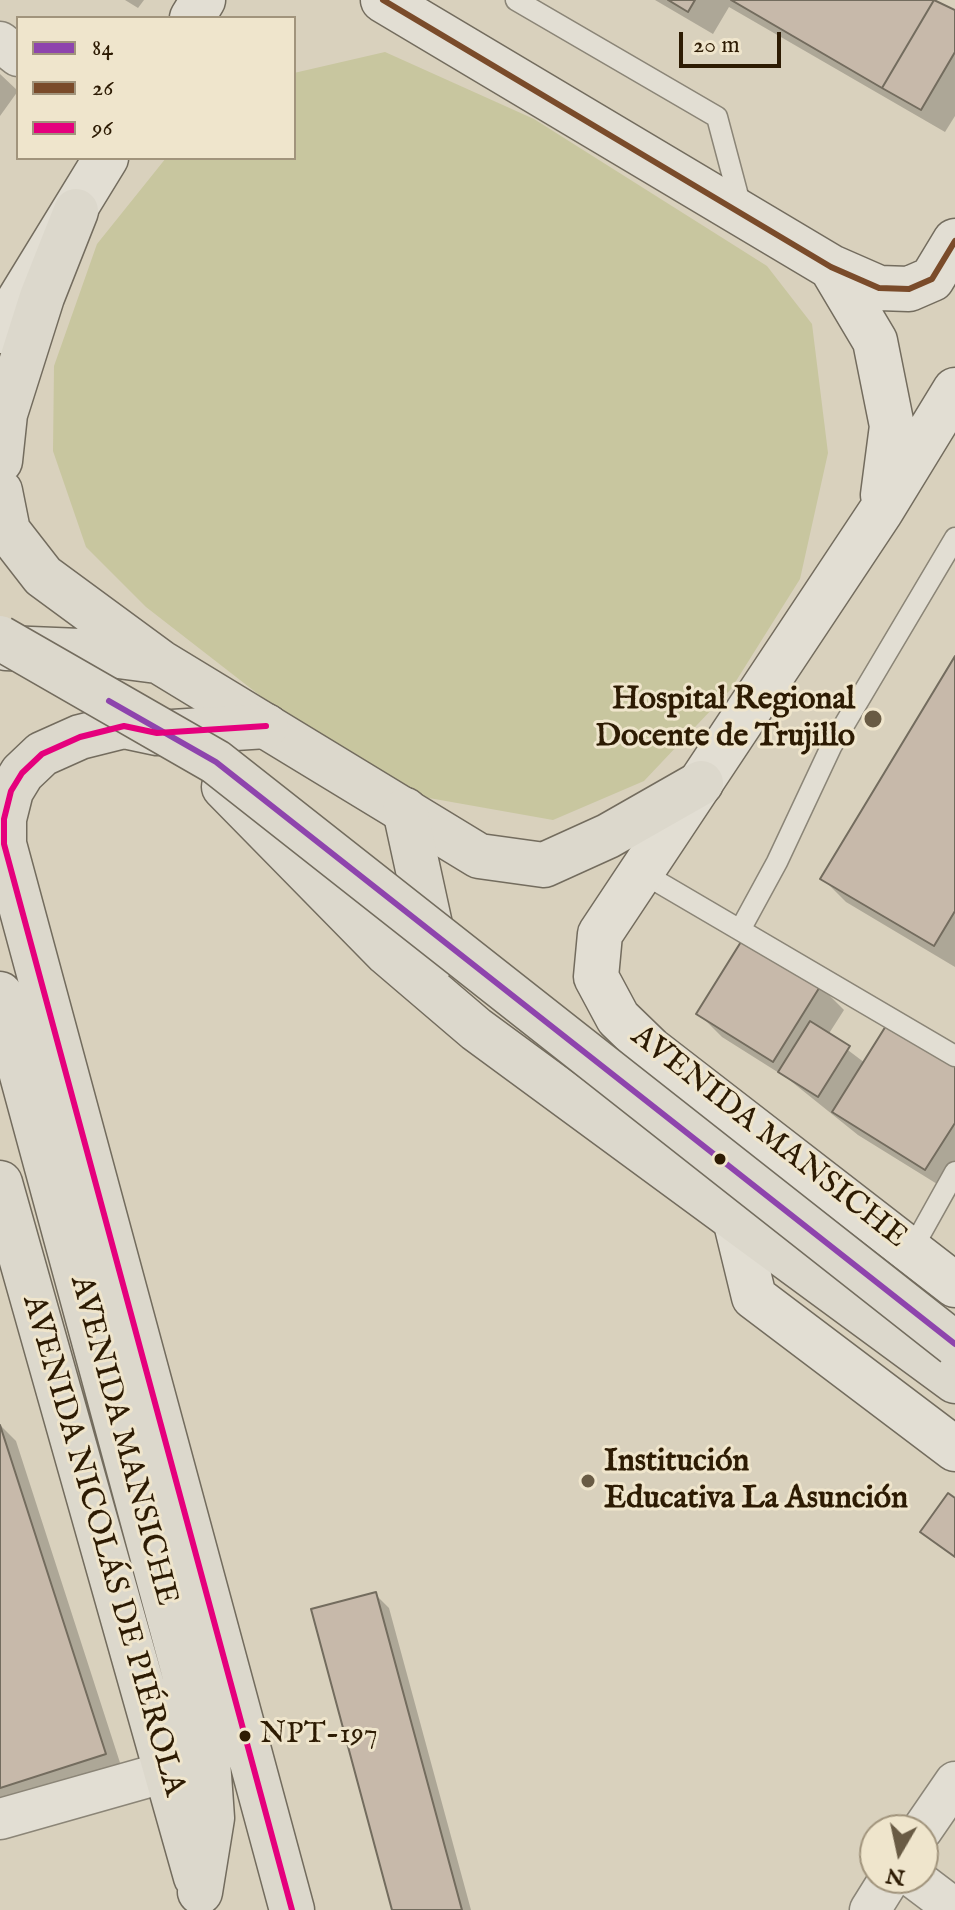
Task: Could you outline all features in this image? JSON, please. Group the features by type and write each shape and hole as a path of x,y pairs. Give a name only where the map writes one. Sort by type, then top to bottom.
{"main road":[{"path":"383,0 831,267 879,288 909,289 932,279 955,241"},
{"path":"0,331 105,160"},
{"path":"0,461 5,414 42,297 76,211"},
{"path":"831,267 875,341 892,426 881,511"},
{"path":"641,872 881,511 955,390"},
{"path":"0,491 8,531 43,576 160,662 479,856 544,865 608,836 701,783"},
{"name":"AVENIDA MANSICHE","path":"0,638 216,762 955,1344"},
{"path":"0,649 80,651 160,662"},
{"path":"266,726 157,733 124,726 80,737 42,754 22,773 11,791 4,819 4,844 292,1910"},
{"path":"157,733 208,770 387,953 476,1029 955,1381"},
{"path":"405,810 437,957 476,1029"},
{"name":"AVENIDA MANSICHE","path":"641,872 600,934 596,977 618,1018 650,1049 955,1285"},
{"name":"AVENIDA MANSICHE","path":"0,994 208,1761 212,1818 202,1901"},
{"name":"AVENIDA NICOLÁS DE PIÉROLA","path":"0,1183 202,1901"},
{"path":"735,1219 754,1297 955,1449"}],"street":[{"path":"0,42 16,54"},
{"path":"0,1819 166,1772"},
{"path":"933,1814 955,1782"},
{"path":"935,1894 955,1909"}],"lane":[{"path":"516,0 717,117 743,214"},
{"path":"740,930 777,862 831,747 955,538"},
{"path":"641,872 955,1056"},
{"path":"911,1251 955,1172"}],"shaded area":[{"path":"385,52 534,119 767,266 812,324 828,453 800,579 731,689 644,781 553,820 412,795 276,708 146,607 86,547 53,451 54,366 97,244 164,160 296,160 296,73"}],"building":[{"path":"668,0 695,0 688,12"},
{"path":"731,0 934,0 882,88"},
{"path":"934,0 955,10 955,52 921,110 882,88"},
{"path":"955,656 955,911 934,946 820,879"},
{"path":"744,937 821,985 773,1062 696,1014"},
{"path":"810,1021 850,1046 818,1097 778,1072"},
{"path":"889,1021 955,1063 955,1123 925,1170 832,1112"},
{"path":"0,1425 106,1754 0,1788"},
{"path":"948,1493 955,1498 955,1557 920,1532"},
{"path":"376,1592 462,1910 392,1910 311,1609"}],"transit line":[{"name":"26","path":"383,0 831,267 879,288 909,289 932,279 955,241"},
{"name":"84","path":"109,701 216,762 955,1344"},
{"name":"96","path":"266,726 157,733 124,726 80,737 42,754 22,773 11,791 4,819 4,844 292,1910"}],"place":[{"name":"Hospital Regional Docente de Trujillo","path":"873,719"},
{"name":"Institución Educativa La Asunción","path":"588,1481"},
{"name":"NPT-197","path":"245,1736"}]}
